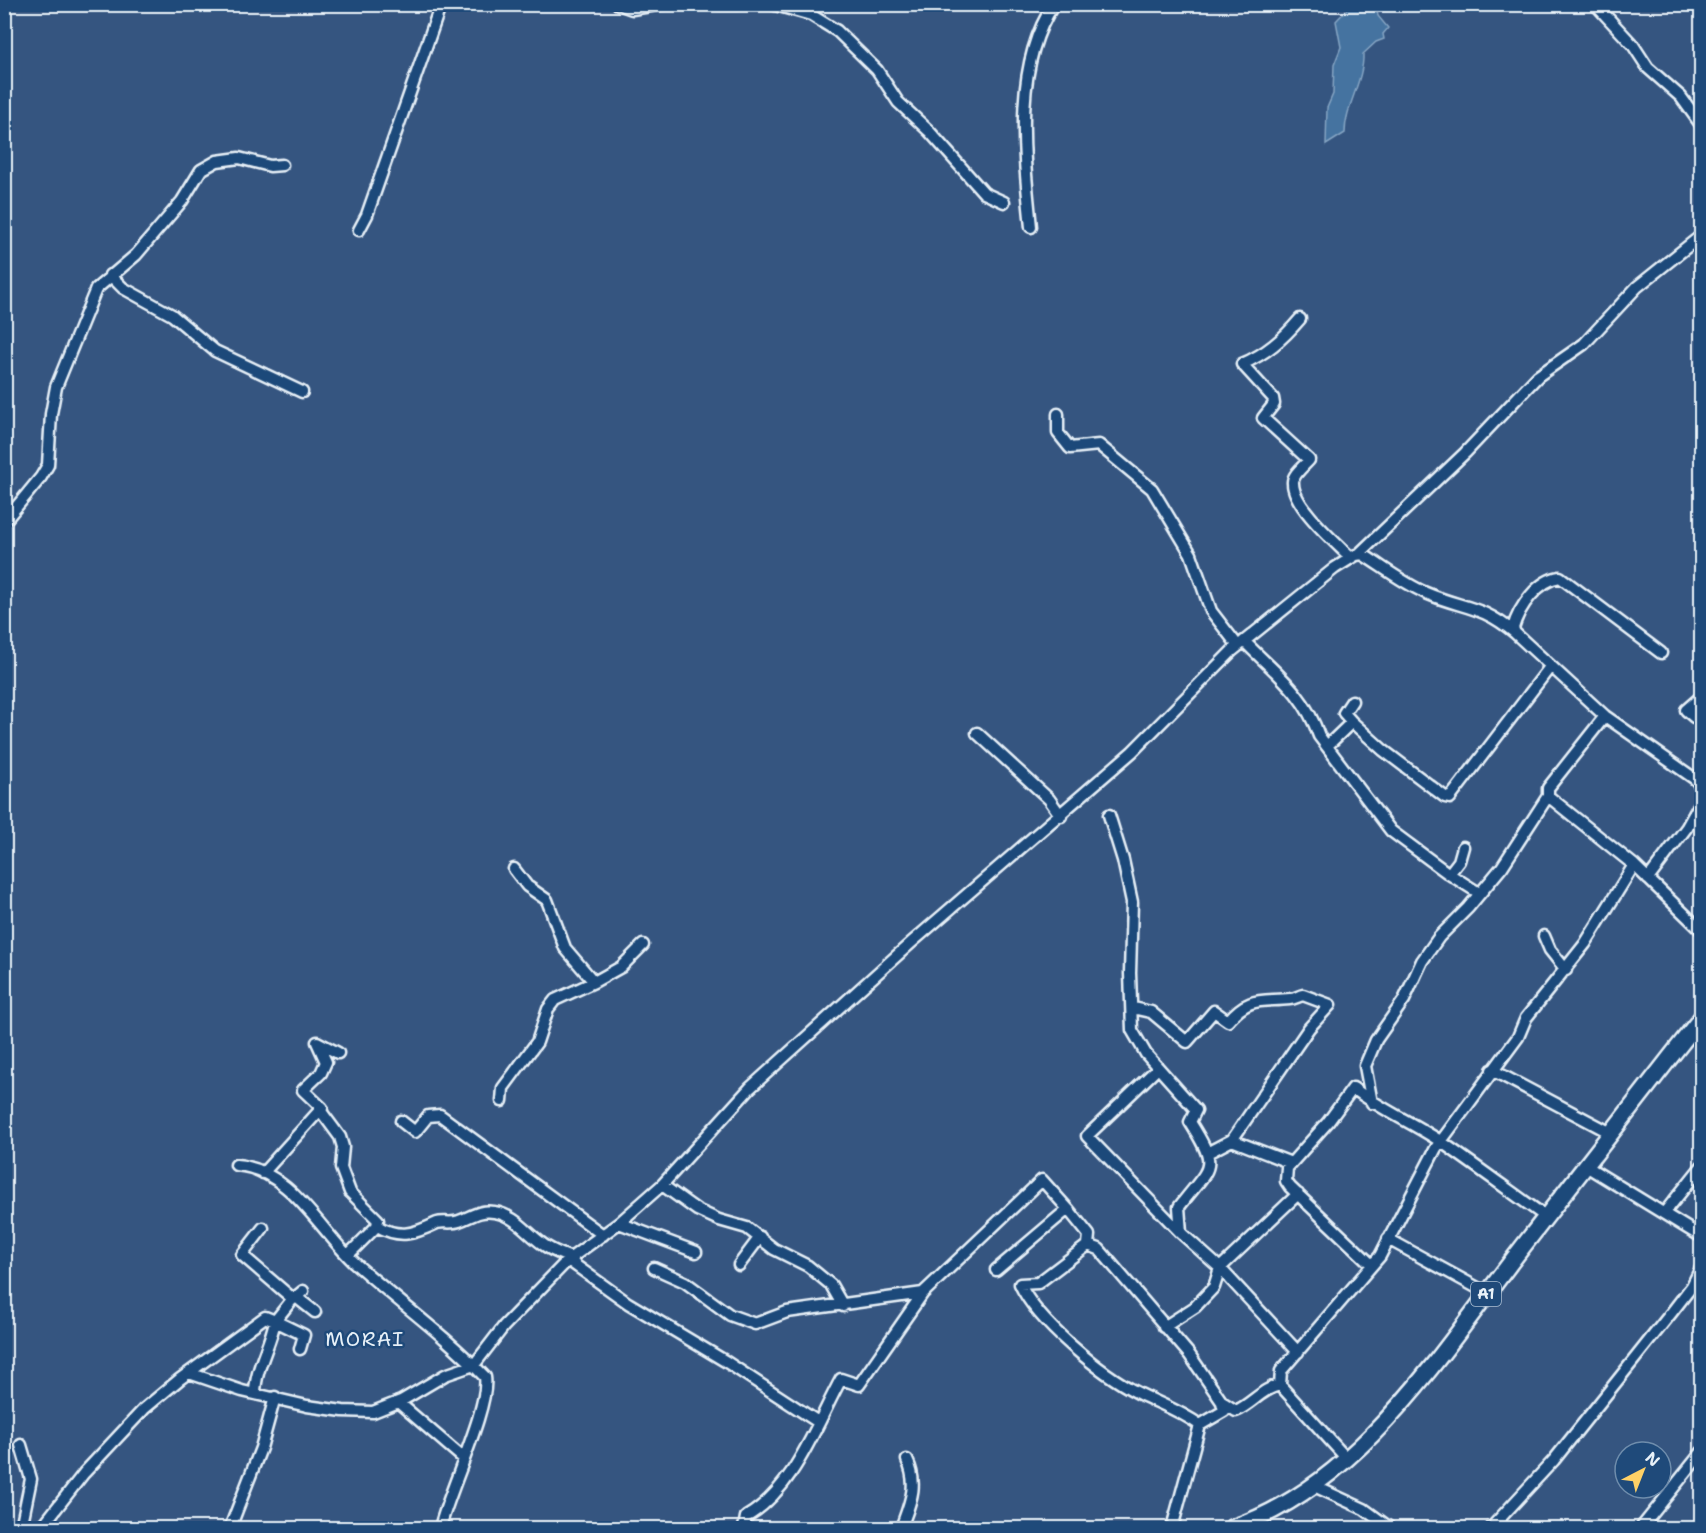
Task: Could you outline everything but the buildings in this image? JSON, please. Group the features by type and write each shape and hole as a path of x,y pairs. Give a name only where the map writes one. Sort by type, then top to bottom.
{"highway":[{"name":"A1","path":"1232,1528 1280,1508 1314,1486 1347,1459 1402,1401 1701,1017"}],"street":[{"path":"358,230 367,215 441,4"},
{"path":"618,4 632,9 663,4"},
{"path":"720,4 738,4"},
{"path":"772,4 811,15 837,32 878,70 898,102 929,131 984,193 1004,202"},
{"path":"1031,227 1023,146 1029,62 1042,21 1054,4"},
{"path":"1595,4 1633,45 1648,68 1681,97 1701,126"},
{"path":"4,522 48,465 51,414 56,387 94,293 110,275 136,255 182,201 201,170 217,161 239,158 270,165 282,165"},
{"path":"189,1373 255,1394 275,1396 307,1406 373,1412 398,1402 446,1375 474,1365 504,1326 570,1259 619,1223 662,1185 750,1088 912,942 1061,816 1152,734 1241,644 1355,556 1465,453 1538,376 1584,344 1636,287 1701,235"},
{"path":"110,275 123,288 172,315 215,351 302,392"},
{"path":"1300,319 1284,338 1261,356 1242,364 1273,398 1274,404 1263,418 1309,460 1295,476 1293,483 1298,499 1314,520 1355,556 1426,593 1477,608 1496,618 1605,716 1695,779 1701,787"},
{"path":"1058,414 1058,433 1070,448 1100,445 1152,489 1191,554 1211,611 1241,644 1281,674 1313,720 1319,736 1391,831 1479,893"},
{"path":"1515,633 1515,622 1533,593 1549,579 1560,577 1661,653"},
{"path":"1353,701 1344,713 1352,722 1401,765 1445,797 1450,798 1550,667"},
{"path":"1694,717 1686,710 1701,696"},
{"path":"1372,1102 1365,1066 1376,1040 1404,1000 1422,961 1439,937 1502,867 1548,796 1548,788 1605,716"},
{"path":"1327,746 1352,722"},
{"path":"977,733 1049,799 1061,816"},
{"path":"1548,796 1634,865 1701,931"},
{"path":"1648,879 1687,827 1701,800"},
{"path":"1109,815 1123,860 1132,902 1130,973 1132,1030 1158,1068 1196,1110 1190,1122 1209,1152 1209,1167 1179,1207 1181,1233"},
{"path":"1449,874 1459,861 1462,847"},
{"path":"1347,1459 1280,1385 1278,1381 1281,1371 1372,1264 1388,1239 1440,1142 1518,1037 1526,1018 1566,970 1634,865"},
{"path":"514,869 526,886 547,900 565,948 594,982"},
{"path":"1544,936 1550,950 1566,970"},
{"path":"502,1101 503,1088 537,1042 548,1009 555,1000 621,967 643,945"},
{"path":"1133,1008 1151,1012 1187,1042 1214,1011 1228,1021 1238,1009 1257,999 1293,999 1304,995 1330,1005 1309,1028 1232,1140 1209,1152"},
{"path":"320,1110 321,1114 322,1108 303,1090 321,1073 326,1062 317,1042 338,1053"},
{"path":"1158,1068 1086,1136 1181,1233 1220,1268 1298,1352"},
{"path":"1492,1070 1611,1133"},
{"path":"1372,1264 1286,1180 1287,1168 1328,1122 1353,1088 1372,1102 1387,1108 1440,1142 1546,1216"},
{"path":"263,1173 308,1120 320,1110"},
{"path":"320,1110 340,1137 343,1147 341,1168 350,1192 378,1220 377,1226 348,1255"},
{"path":"401,1121 416,1132 428,1116 440,1115 603,1235"},
{"path":"1232,1140 1291,1163"},
{"path":"236,1165 263,1173 299,1201 348,1255 438,1330 485,1377 486,1384 481,1407 440,1528"},
{"path":"1586,1166 1665,1212 1701,1237"},
{"path":"1665,1212 1701,1166"},
{"path":"744,1528 746,1517 765,1506 792,1474 841,1379 858,1385 923,1293 1042,1180 1089,1235 1088,1245 1038,1283 1020,1284 1026,1297 1080,1353 1101,1370 1138,1393 1178,1409 1200,1425"},
{"path":"662,1185 697,1210 719,1220 747,1228 774,1249 808,1266 831,1285 843,1306"},
{"path":"1164,1326 1196,1306 1214,1287 1220,1268 1298,1194"},
{"path":"996,1270 1068,1209"},
{"path":"377,1226 394,1235 404,1236 430,1228 439,1222 460,1221 476,1212 493,1212 508,1217 546,1246 570,1259 628,1304 726,1361 818,1422"},
{"path":"619,1223 696,1252"},
{"path":"263,1228 242,1255 298,1296 315,1312"},
{"path":"739,1265 760,1237"},
{"path":"1388,1239 1487,1293"},
{"path":"1088,1245 1099,1249 1189,1354 1222,1402 1224,1411 1200,1425 1172,1528"},
{"path":"1491,1528 1554,1460 1692,1286 1701,1266"},
{"path":"654,1268 685,1282 742,1322 755,1324 787,1312 843,1306 923,1293"},
{"path":"255,1394 255,1377 263,1363 275,1321 298,1296"},
{"path":"41,1528 84,1473 144,1409 265,1317 304,1335 300,1349"},
{"path":"1222,1402 1236,1411 1251,1404 1271,1387 1280,1385"},
{"path":"230,1528 261,1448 275,1396"},
{"path":"398,1402 463,1458"},
{"path":"21,1445 31,1479 21,1528"},
{"path":"1641,1528 1701,1452"},
{"path":"901,1528 910,1503 915,1476 907,1460"},
{"path":"1314,1486 1364,1509 1390,1528"}],"water":[{"path":"1351,5 1361,5 1370,11 1376,7 1378,16 1388,28 1383,34 1384,39 1376,42 1363,54 1361,74 1348,113 1345,133 1326,145 1327,108 1333,94 1334,65 1341,47 1336,21"}],"district":[{"name":"MORAI","path":"365,1339"}]}
